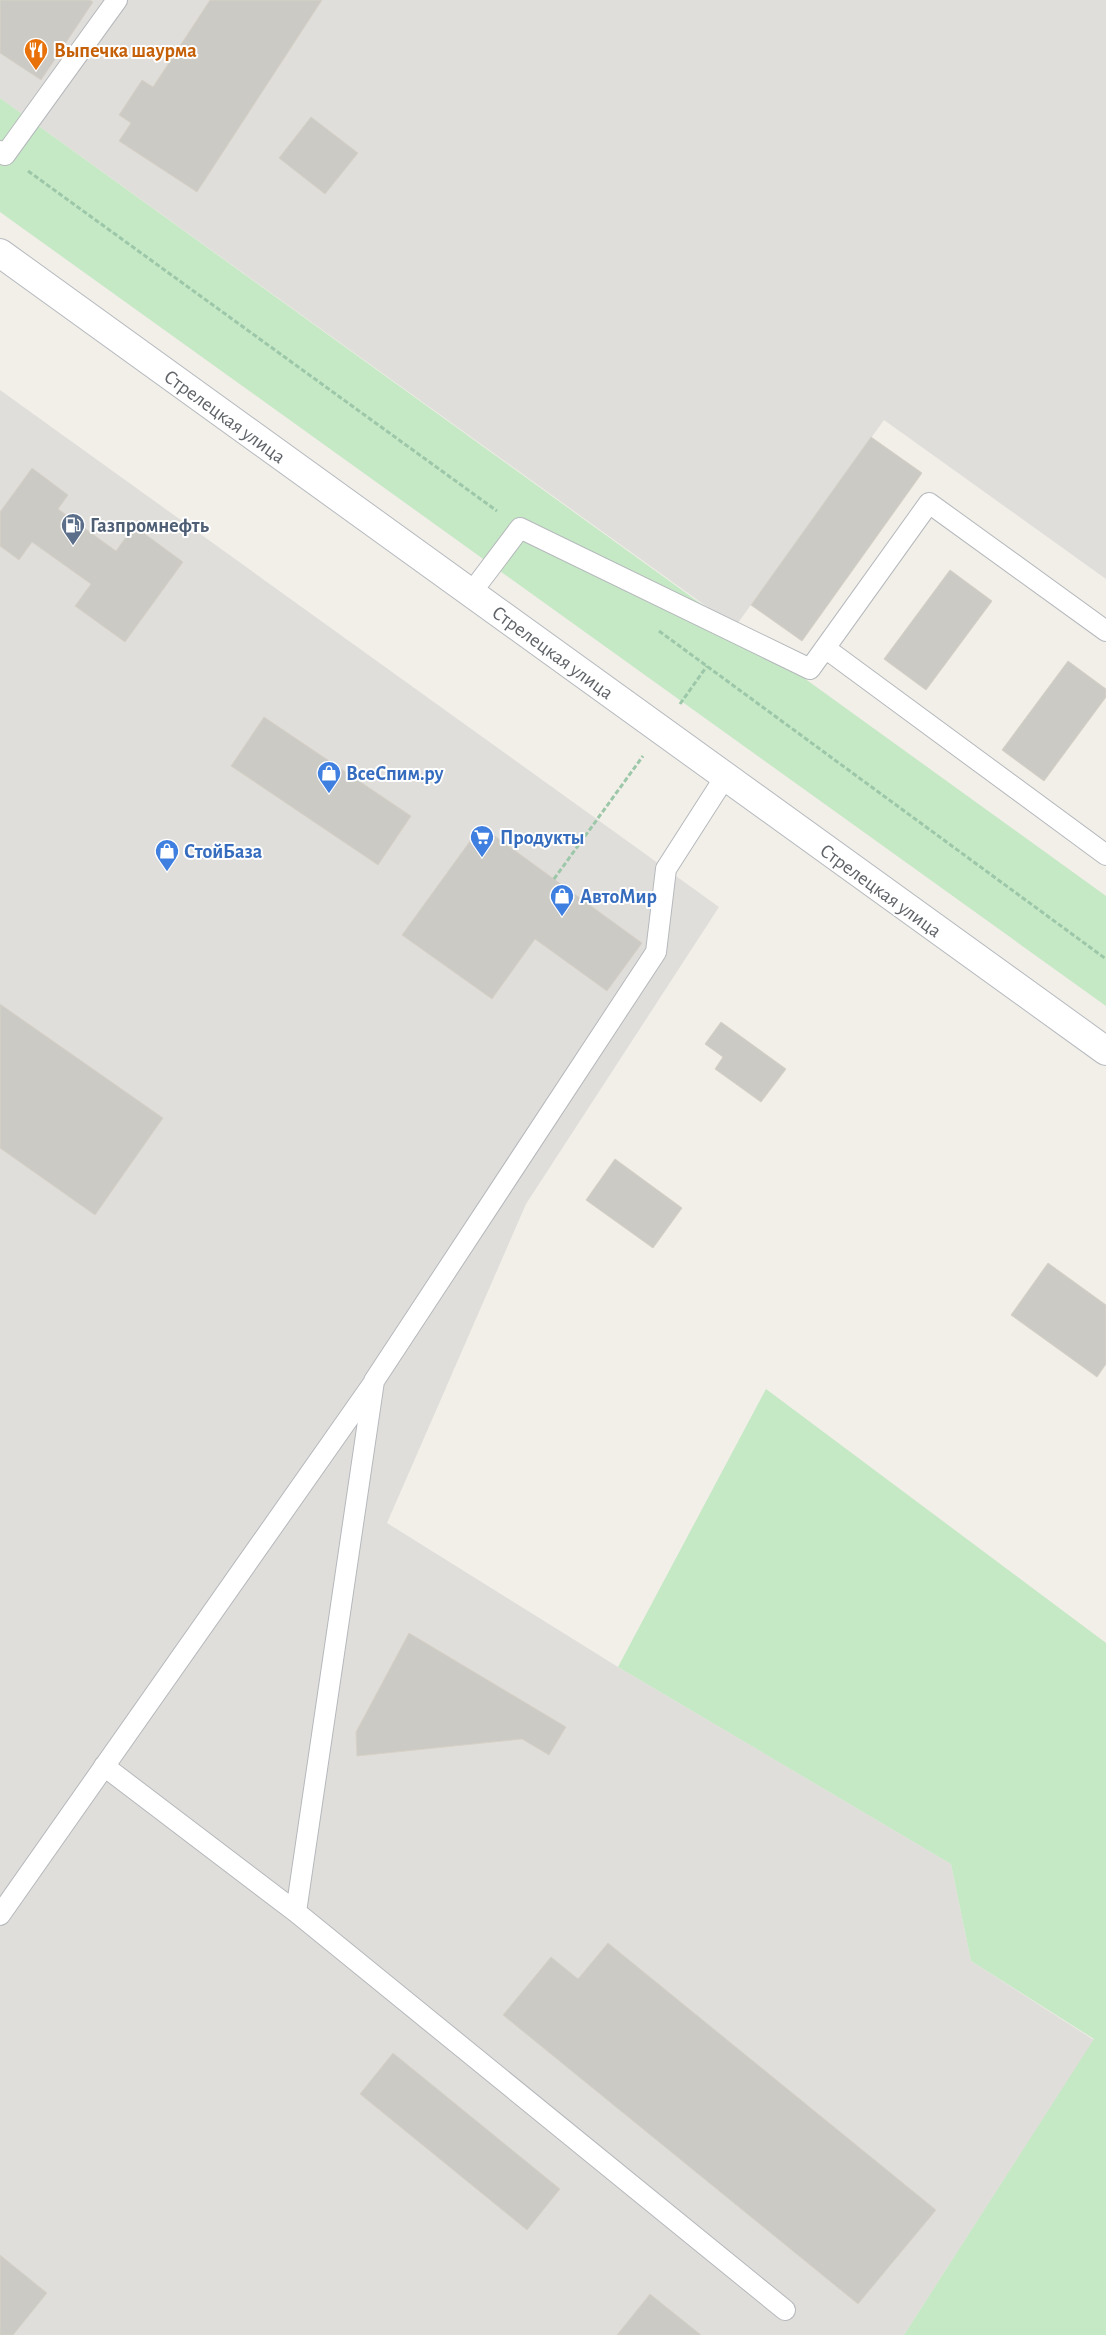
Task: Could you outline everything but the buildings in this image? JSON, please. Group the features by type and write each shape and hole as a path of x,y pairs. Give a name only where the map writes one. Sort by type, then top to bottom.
{"main road":[{"name":"Стрелецкая улица","path":"0,254 1106,1051"}],"lane":[{"path":"0,151 5,155 117,0"},
{"path":"471,593 520,528 810,669 929,503 1106,631"},
{"path":"825,648 1106,855"},
{"path":"0,1915 374,1381 656,952 666,869 725,777"},
{"path":"296,1912 374,1381"},
{"path":"104,1766 296,1912 786,2310"}],"path":[{"path":"554,879 707,666"}],"shaded area":[{"path":"0,0 1106,0 1106,579 884,420 735,627 0,98"},
{"path":"0,390 719,907 526,1204 387,1523 618,1667 951,1864 971,1961 1094,2040 904,2335 0,2335"}],"green space":[{"path":"0,98 1106,896 1106,1006 0,212"},
{"path":"766,1389 1106,1643 1106,2335 904,2335 1094,2039 971,1961 951,1864 618,1667"}],"place":[{"name":"Выпечка шаурма","path":"36,71"},
{"name":"Газпромнефть","path":"73,546"},
{"name":"ВсеСпим.ру","path":"329,794"},
{"name":"Продукты","path":"482,858"},
{"name":"СтойБаза","path":"167,872"},
{"name":"АвтоМир","path":"562,917"}]}
